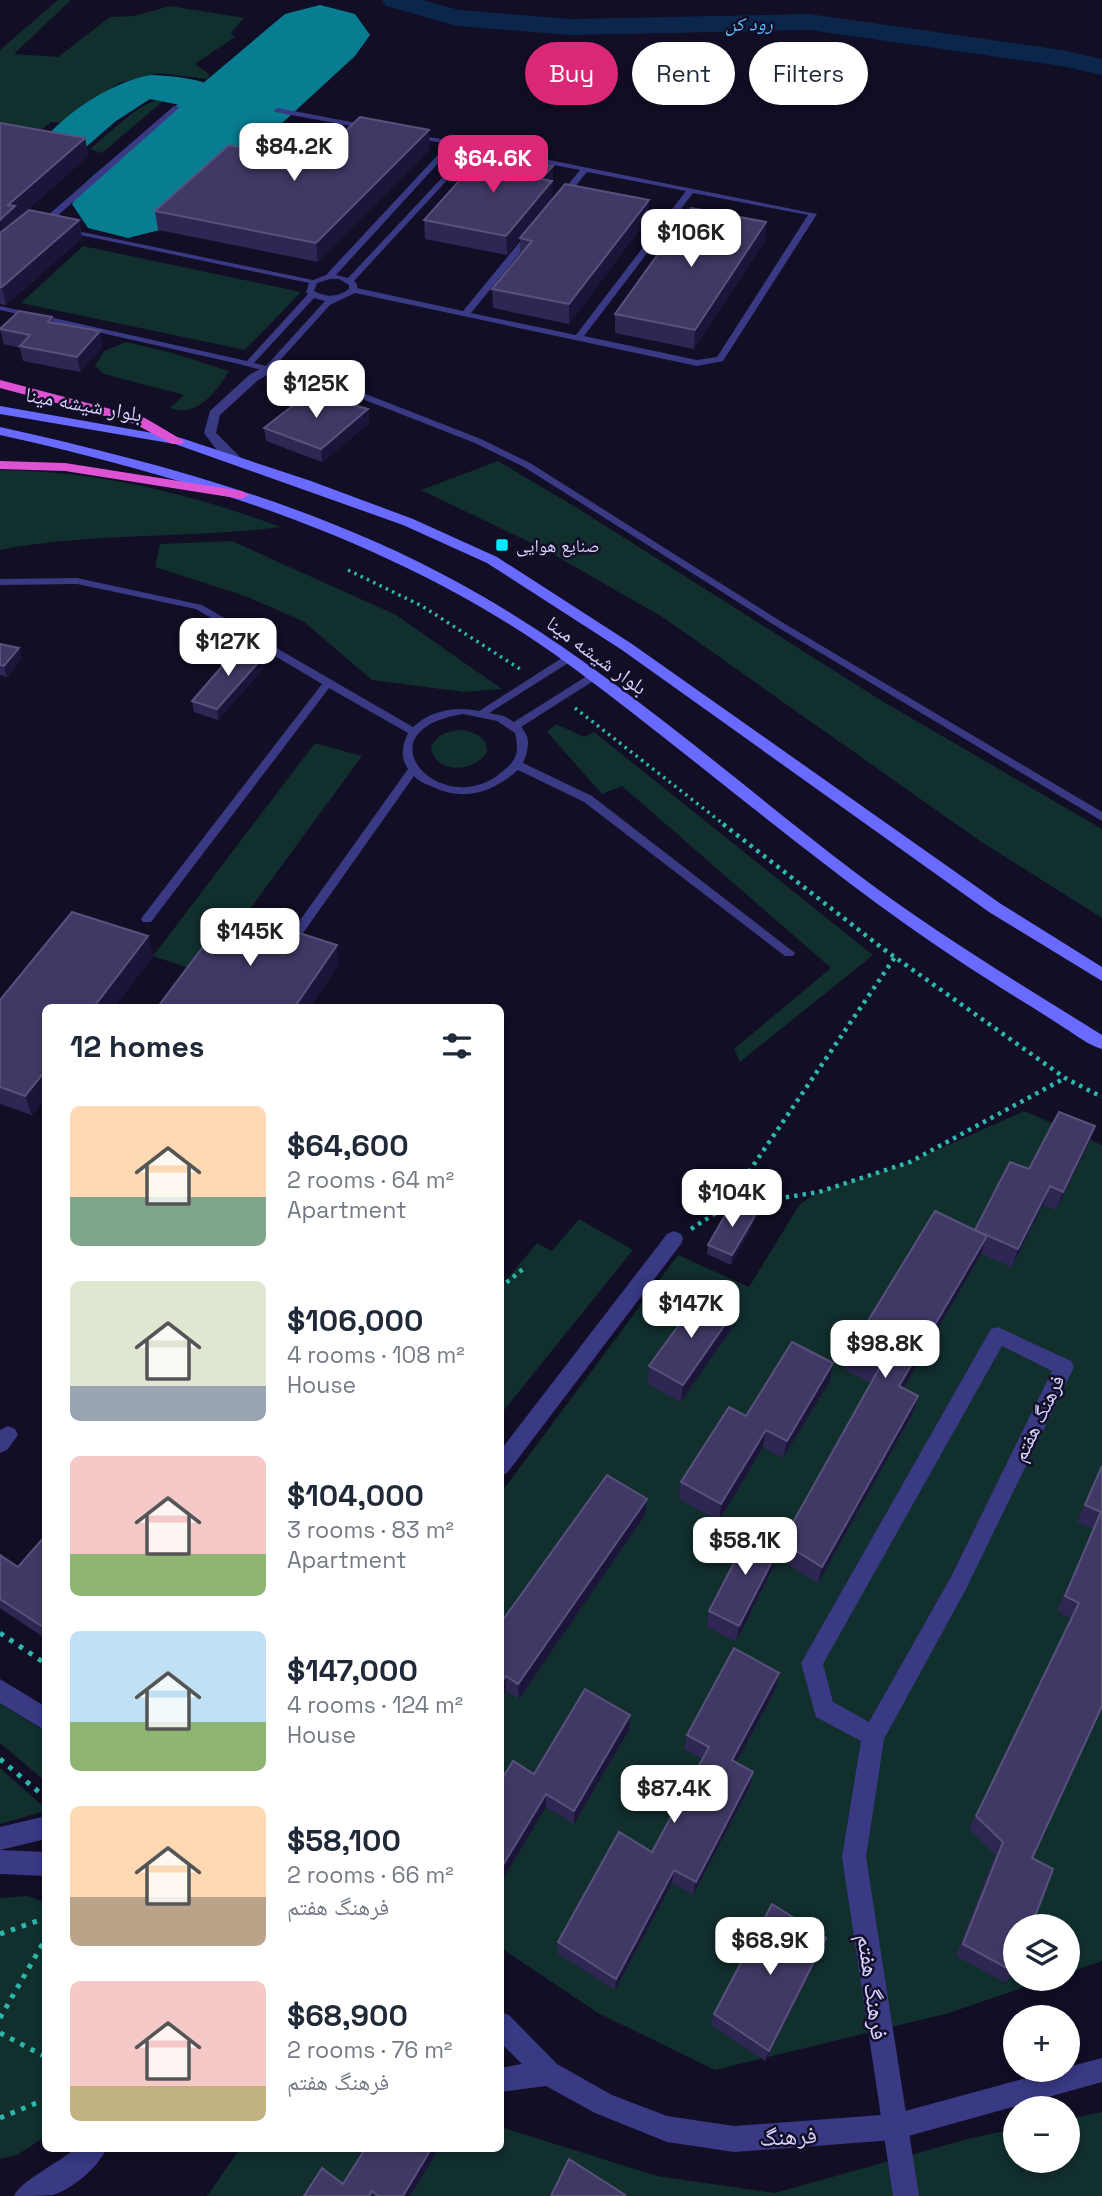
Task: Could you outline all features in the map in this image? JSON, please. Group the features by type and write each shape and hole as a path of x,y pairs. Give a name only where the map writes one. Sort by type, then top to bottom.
{"highway":[{"path":"0,384 140,421 177,441"},
{"path":"0,465 65,467 242,495"}],"main road":[{"name":"بلوار شیشه مینا","path":"0,410 177,441 408,522 492,560 650,663 995,908 1102,975"},
{"name":"بلوار شیشه مینا","path":"0,431 109,457 242,495 432,575 508,617 594,676 768,813 937,940 1102,1043"}],"street":[{"path":"240,463 222,448 210,433 214,414 253,378 268,369"},
{"path":"504,1462 674,1239"},
{"name":"فرهنگ هفتم","path":"873,1736 824,1709 812,1663 998,1335 1064,1367 958,1584 873,1736 854,1857 906,2196"},
{"path":"0,1690 42,1717"},
{"path":"0,1839 42,1828"},
{"path":"0,1862 42,1864"},
{"name":"فرهنگ","path":"504,2028 548,2073 604,2104 667,2129 734,2138 894,2127 1102,2070"},
{"path":"504,2079 548,2073"},
{"path":"68,2172 90,2152"},
{"path":"30,2195 102,2152"}],"lane":[{"path":"43,225 176,107"},
{"path":"278,110 373,128"},
{"path":"328,277 466,313 697,363 720,359 813,214 413,135"},
{"path":"30,222 313,282 328,277 453,143"},
{"path":"268,369 327,303 346,296 352,285 474,147"},
{"path":"560,200 585,169"},
{"path":"579,337 691,190"},
{"path":"466,313 534,231"},
{"path":"313,282 310,289 313,294 335,299"},
{"path":"249,364 313,294"},
{"path":"0,308 249,364 355,393 478,441 527,465 782,626 1102,817"},
{"path":"0,582 77,581 199,607 414,732"},
{"path":"483,712 569,658"},
{"path":"514,727 594,676"},
{"path":"147,919 328,683"},
{"path":"483,712 514,727 523,740 524,753 519,766 506,778 474,789 439,786 413,770 407,759 407,745 414,732 426,722 443,714 483,712"},
{"path":"519,766 588,799 789,953"},
{"path":"297,933 413,770"}],"path":[{"path":"348,570 422,606 536,679"},
{"path":"561,698 895,957 1065,1078 1102,1097"},
{"path":"725,1207 895,957"},
{"path":"674,1239 725,1207 820,1192 910,1162 1065,1078"},
{"path":"504,1286 523,1269"},
{"path":"0,1633 42,1661"},
{"path":"0,1759 42,1795"},
{"path":"0,1934 42,1919"},
{"path":"0,2018 42,1945"},
{"path":"0,2033 42,2055"},
{"path":"0,2118 42,2101"}],"green space":[{"path":"58,0 71,0 14,54 58,57 110,17 134,16 170,6 244,18 231,33 235,37 195,64 209,74 208,79 158,73 119,83 65,123 51,122 40,131 0,127 0,50"},
{"path":"169,96 102,153 90,149 137,110"},
{"path":"83,246 301,292 245,350 21,303"},
{"path":"126,342 229,371 205,401 189,409 170,408 184,395 104,374 95,366 104,351"},
{"path":"498,461 882,701 1102,829 1102,918 980,841 664,618 544,549 421,490"},
{"path":"0,470 73,475 143,486 212,504 281,527 70,540 0,550"},
{"path":"232,541 396,615 502,689 464,692 372,680 303,621 245,596 155,567 160,544"},
{"path":"556,724 584,737 594,732 873,955 740,1062 734,1049 831,968 622,786 602,794 547,732"},
{"path":"463,730 480,736 487,752 474,764 448,767 435,757 431,749 433,744 443,734"},
{"path":"315,743 362,756 203,973 153,956"},
{"path":"1024,1111 1102,1145 1102,1961 1080,1969 1080,1914 1003,1914 1003,1991 1013,1991 949,2013 715,2070 598,2013 504,1950 504,1489 678,1255 749,1287 800,1204 819,1192 910,1162"},
{"path":"579,1219 633,1250 504,1410 504,1283 537,1243 552,1251"},
{"path":"0,1703 42,1729 42,1778 0,1743"},
{"path":"0,1768 42,1805 42,1812 0,1824"},
{"path":"27,1896 42,1901 42,2139 17,2155 0,2159 0,1898"},
{"path":"1102,2112 1102,2196 207,2196 238,2152 504,2152 504,2128 657,2176 775,2193 1003,2131 1003,2173 1080,2173 1080,2117"}],"building":[{"path":"360,117 429,130 316,243 155,211 229,145 313,162"},
{"path":"0,123 85,138 8,205 15,206 0,220"},
{"path":"484,153 553,166 541,179 552,181 506,236 424,220"},
{"path":"565,184 649,200 569,304 492,289 532,241 520,238"},
{"path":"691,208 766,222 695,330 615,314"},
{"path":"29,210 79,220 0,287 0,233"},
{"path":"19,311 52,317 48,322 100,331 77,357 20,346 30,335 0,329"},
{"path":"309,393 368,409 321,449 264,428"},
{"path":"0,644 19,648 4,666 0,665"},
{"path":"238,648 264,656 217,709 192,701"},
{"path":"230,911 337,945 297,1004 160,1004"},
{"path":"72,912 148,936 96,1004 42,1004 42,1075 25,1096 0,1087 0,1000"},
{"path":"1059,1112 1095,1126 1063,1192 1050,1186 1018,1249 975,1230 1010,1162 1029,1169"},
{"path":"732,1203 756,1214 732,1255 708,1245"},
{"path":"935,1211 987,1236 899,1386 918,1396 822,1567 782,1542 880,1367 849,1352"},
{"path":"700,1296 733,1313 683,1385 649,1366"},
{"path":"792,1342 833,1363 787,1441 766,1430 721,1504 681,1482 729,1407 746,1416"},
{"path":"1102,1466 1102,1706 1032,1858 1053,1869 1036,1914 1003,1914 1003,1966 963,1944 1003,1842 976,1816 1079,1603 1065,1596 1101,1512 1085,1505"},
{"path":"607,1475 647,1499 518,1684 506,1676 504,1678 504,1618"},
{"path":"752,1528 782,1542 739,1626 709,1611"},
{"path":"42,1540 42,1626 0,1599 0,1555 18,1567"},
{"path":"734,1648 779,1673 732,1760 753,1772 696,1882 674,1870 616,1979 558,1942 619,1832 652,1852 709,1747 687,1735"},
{"path":"585,1689 630,1715 574,1811 546,1794 504,1863 504,1776 513,1761 534,1774"},
{"path":"772,1904 826,1938 769,2051 714,2014"},
{"path":"363,2152 429,2152 403,2196 378,2196 372,2191 369,2196 304,2196 322,2168 343,2184"},
{"path":"569,2159 625,2195 551,2196"}],"waterway":[{"name":"رود کن","path":"395,0 457,18 571,27 809,22 1062,58 1102,67"}],"taxiway":[{"path":"57,150 114,102 127,94 151,87 209,98 226,110 224,120"}],"runway":[{"path":"128,204 320,35"}],"place":[{"name":"صنایع هوایی","path":"502,545"}]}
